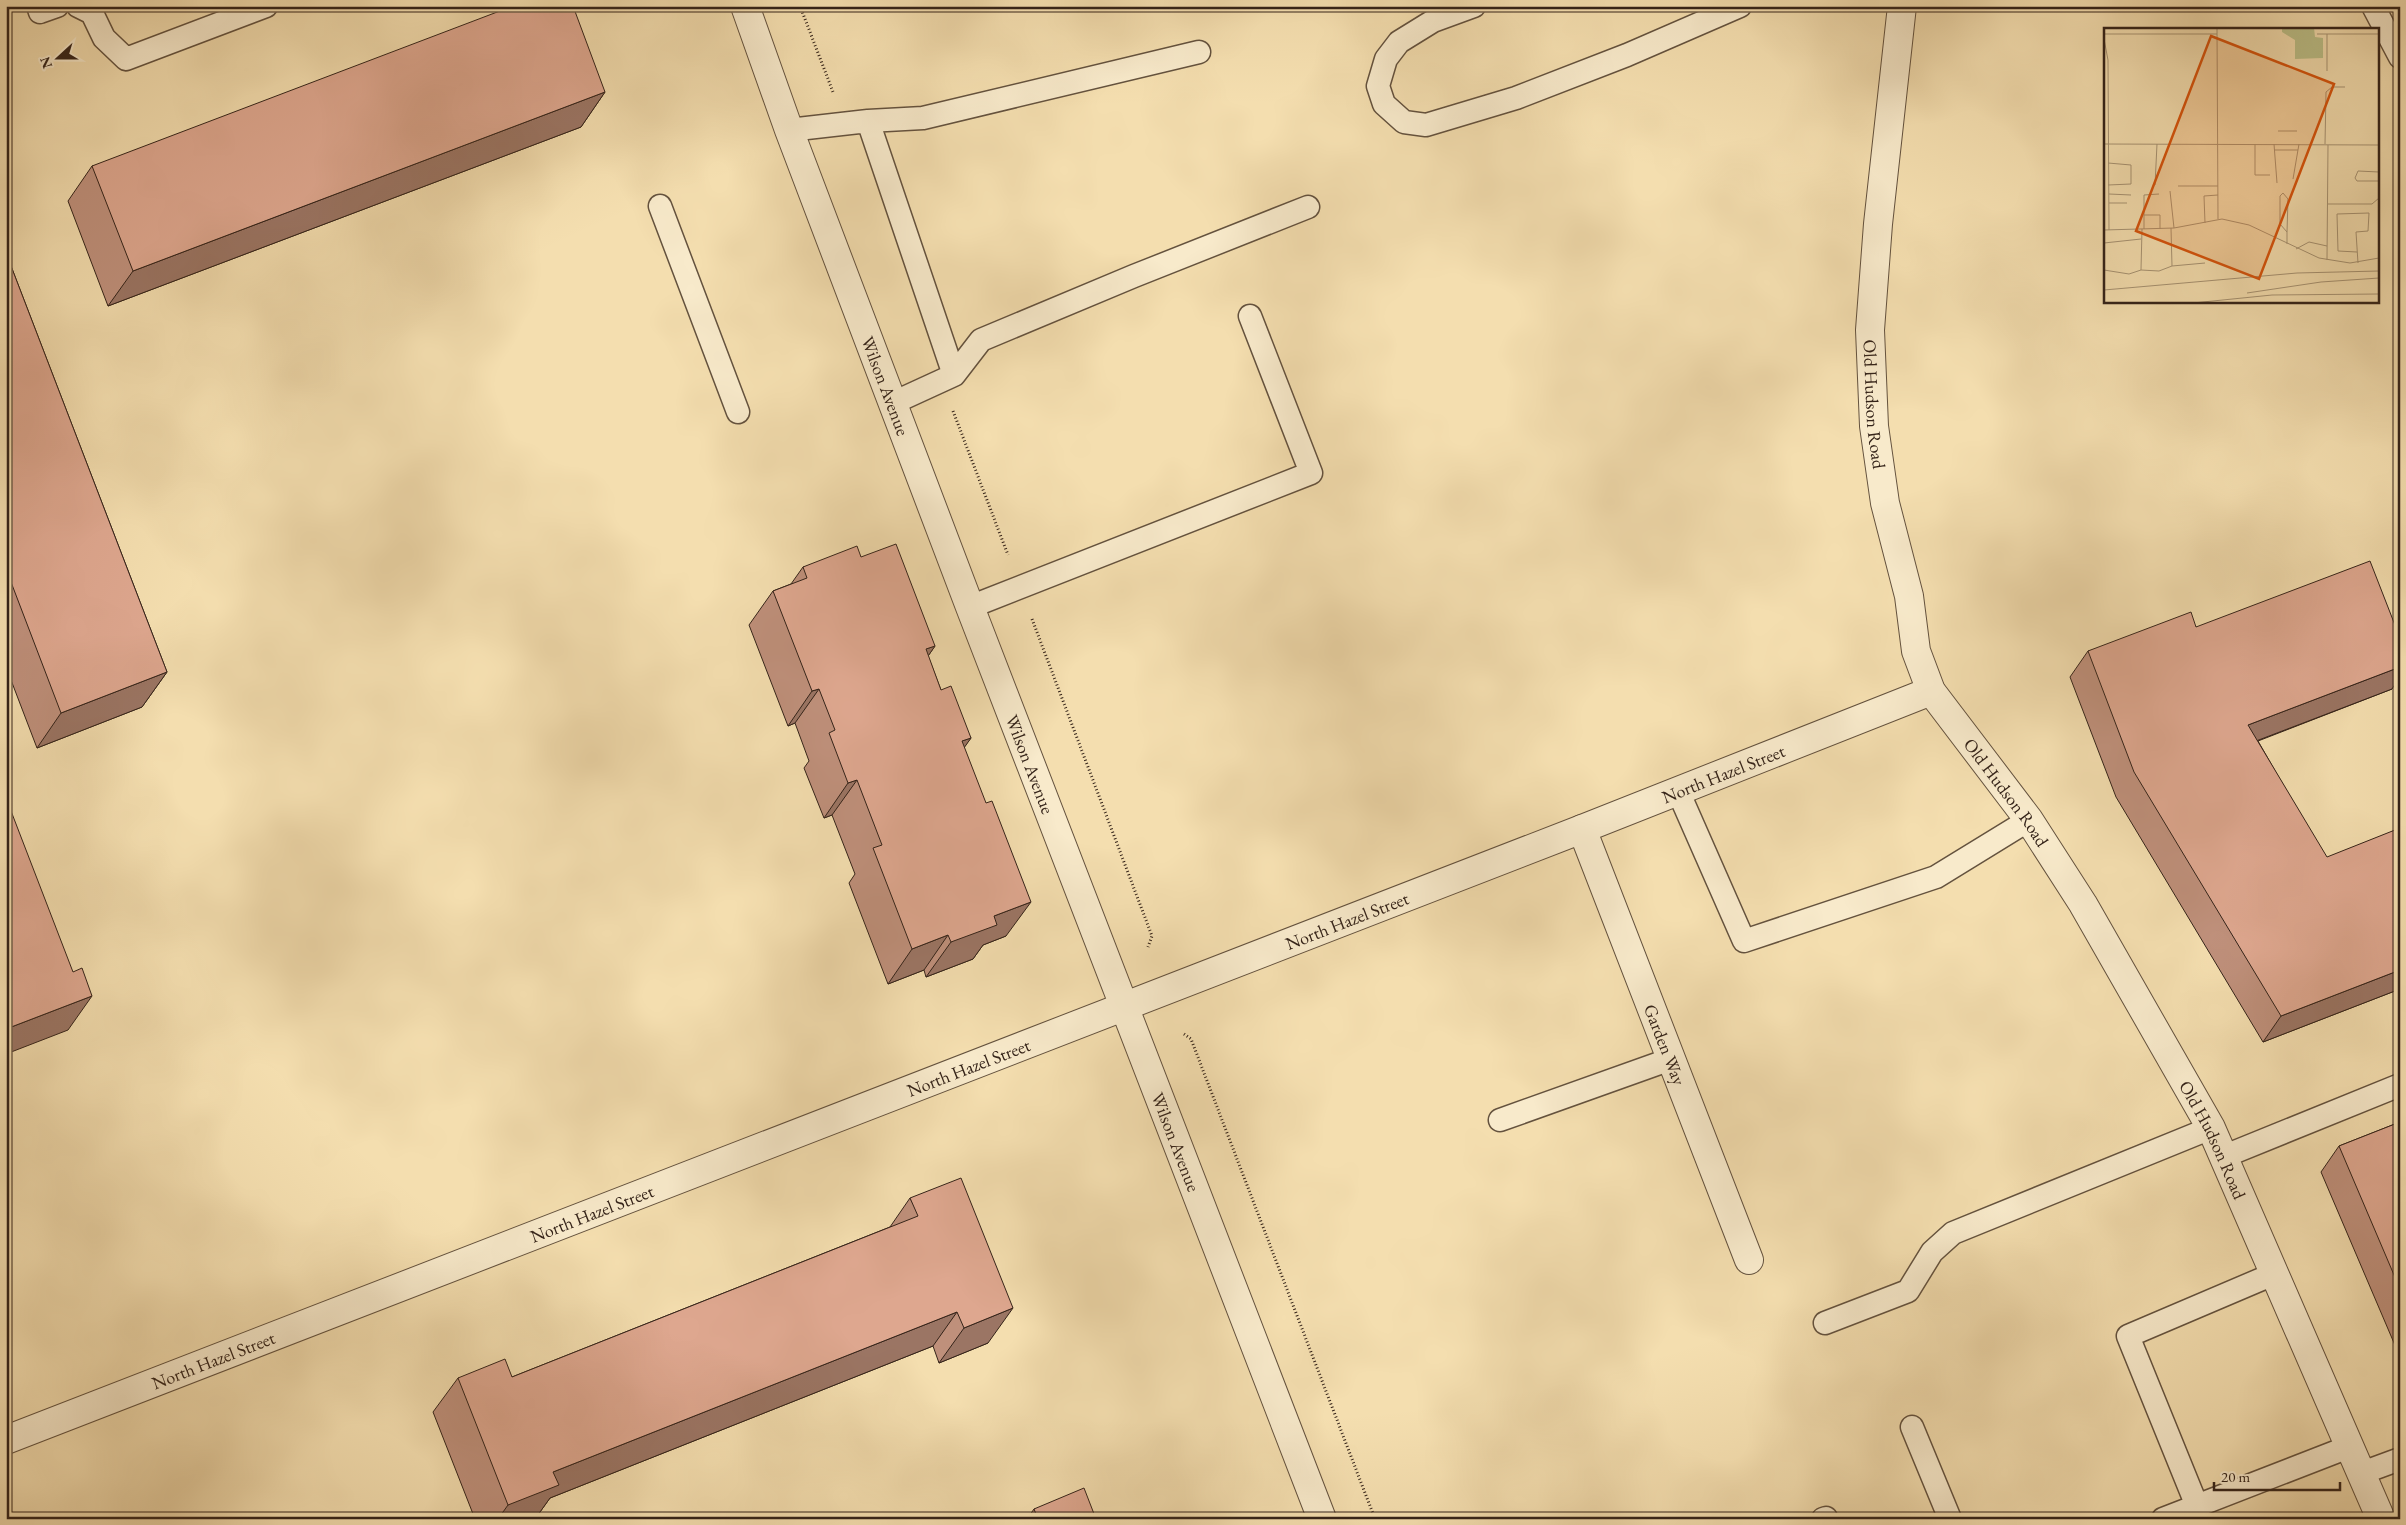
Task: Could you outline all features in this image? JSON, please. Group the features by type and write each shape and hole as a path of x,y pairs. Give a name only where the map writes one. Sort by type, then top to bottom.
{"street":[{"name":"Wilson Avenue","path":"745,6 789,130 970,607 1322,1519"},
{"name":"Old Hudson Road","path":"1902,6 1878,224 1870,330 1874,426 1885,503 1908,596 1916,651 1931,691 2029,820 2083,904 2212,1128 2381,1519"},
{"name":"North Hazel Street","path":"6,1440 1582,829 1931,691"},
{"name":"Garden Way","path":"1582,829 1749,1260"}],"lane":[{"path":"38,6 40,12 57,6"},
{"path":"78,6 92,13 104,38 126,59 266,6"},
{"path":"1474,6 1433,21 1399,42 1386,59 1378,86 1384,104 1404,122 1426,125 1516,98 1627,55 1740,6"},
{"path":"2373,6 2400,58"},
{"path":"789,130 868,121 923,118 1199,52"},
{"path":"868,121 948,378"},
{"path":"660,206 738,412"},
{"path":"893,404 948,378 981,340 1134,276 1308,208"},
{"path":"970,607 1311,473 1250,316"},
{"path":"1678,791 1744,942 1936,877 2029,820"},
{"path":"1500,1120 1671,1059"},
{"path":"2225,1156 2400,1085"},
{"path":"1825,1323 1908,1291 1932,1252 1953,1233 2212,1128"},
{"path":"2197,1506 2128,1336 2276,1273"},
{"path":"1912,1426 1950,1519"},
{"path":"2163,1519 2351,1446"},
{"path":"2362,1473 2400,1459"}],"path":[{"path":"800,6 845,124"},
{"path":"948,378 1020,587 1152,936 1148,947"},
{"path":"1184,1034 1191,1039 1375,1519"}],"building":[{"path":"513,6 573,6 605,92 133,271 92,166"},
{"path":"6,253 167,672 61,713 6,569"},
{"path":"896,544 935,646 926,649 941,690 951,686 971,738 962,741 986,803 992,801 1031,902 994,916 997,925 951,942 948,935 912,949 873,848 882,845 857,780 848,783 829,733 835,730 819,689 812,691 773,591 807,578 803,567 857,546 861,557"},
{"path":"2370,561 2400,638 2400,667 2248,725 2327,857 2400,828 2400,970 2281,1016 2134,772 2088,651 2191,612 2196,627"},
{"path":"6,798 73,972 82,968 92,996 6,1029"},
{"path":"2400,1122 2400,1289 2339,1146"},
{"path":"961,1178 1013,1308 964,1328 957,1312 553,1472 559,1485 508,1505 458,1378 505,1359 512,1377 918,1216 910,1198"},
{"path":"1084,1488 1096,1519 1038,1519 1034,1509"}]}
